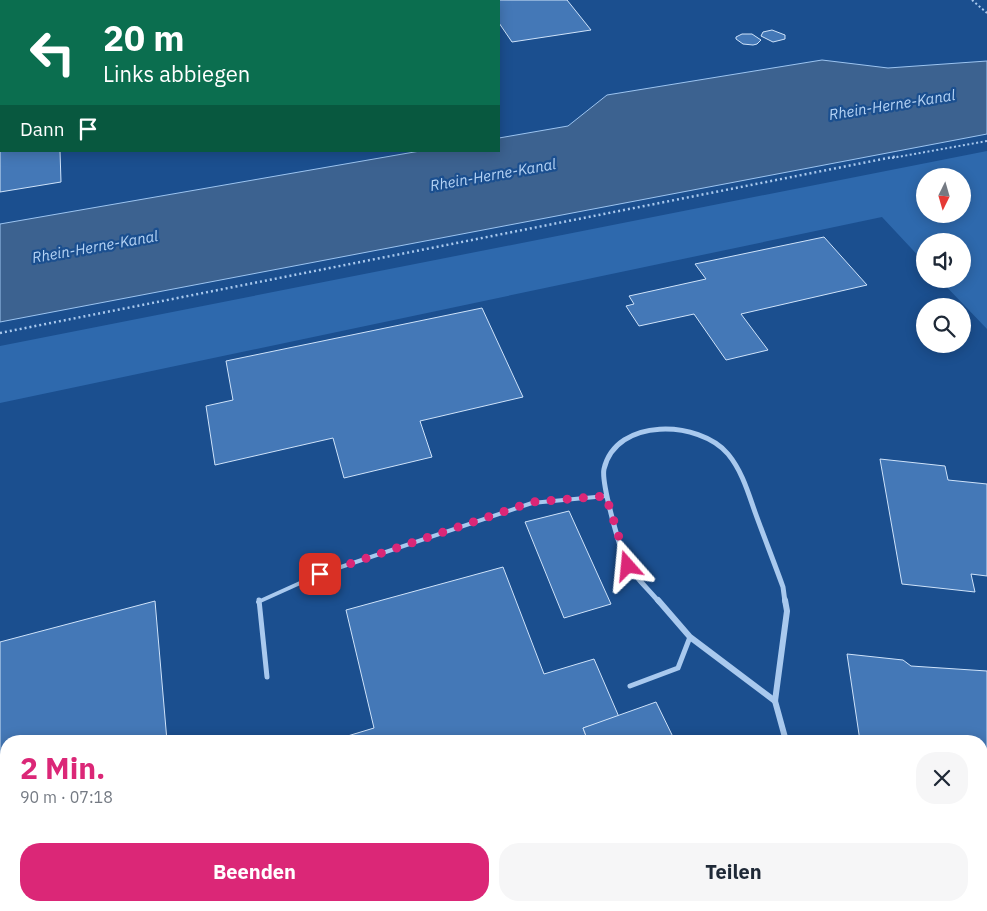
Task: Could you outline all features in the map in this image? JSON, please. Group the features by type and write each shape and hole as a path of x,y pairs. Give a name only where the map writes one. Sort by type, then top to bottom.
{"street":[{"path":"775,700 690,638 628,566 606,496 604,470 611,452 618,444 640,432 654,429 684,432 705,438 727,454 740,472 783,587 787,611 775,700 784,735"}],"lane":[{"path":"267,677 258,601 320,574 532,502 606,496"},
{"path":"630,686 678,668 690,638"}],"path":[{"path":"972,0 987,13"},
{"path":"0,333 926,151 987,141"}],"shaded area":[{"path":"987,151 987,329 971,312 971,298 957,298 948,288 971,288 971,233 916,233 916,253 882,217 0,403 0,346"}],"water":[{"name":"Rhein-Herne-Kanal","path":"822,60 888,68 987,61 987,134 0,322 0,224 414,152 500,152 500,138 568,126 607,95"}],"building":[{"path":"500,0 567,0 591,30 512,42 500,24"},
{"path":"772,30 785,35 785,39 773,42 761,36 763,32"},
{"path":"742,34 752,34 761,40 753,45 743,44 736,39 736,37"},
{"path":"0,152 60,152 61,182 0,192"},
{"path":"824,237 867,285 741,314 768,350 726,360 694,314 639,326 626,306 634,304 629,296 706,279 695,264"},
{"path":"482,308 523,397 420,421 432,457 344,478 333,438 215,465 206,406 233,400 226,361"},
{"path":"880,459 945,466 948,480 987,484 987,576 971,574 975,592 902,584"},
{"path":"569,511 611,604 564,618 525,522"},
{"path":"503,567 544,674 594,659 619,717 583,728 586,735 351,735 374,728 346,610"},
{"path":"155,601 166,735 0,735 0,642"},
{"path":"847,654 903,660 911,666 987,671 987,735 859,735"},
{"path":"656,702 672,735 586,735 583,728"}],"route":[{"path":"320,574 532,502 606,496 610,515 628,566"}]}
